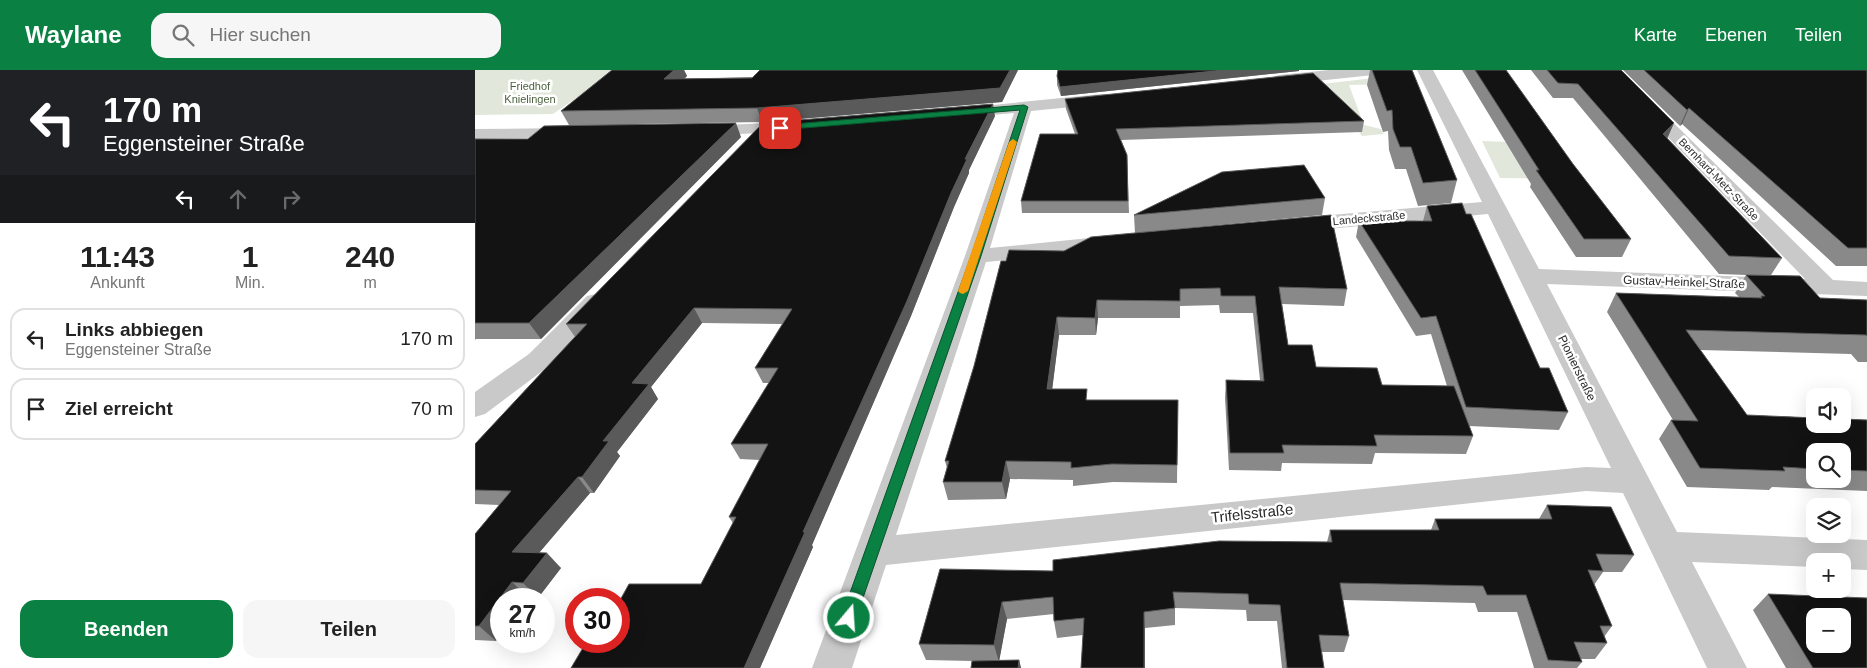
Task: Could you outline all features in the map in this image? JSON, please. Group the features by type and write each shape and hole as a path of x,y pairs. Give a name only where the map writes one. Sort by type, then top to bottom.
{"street":[{"path":"1258,82 1325,72 1373,70"},
{"name":"Pionierstraße","path":"1425,70 1493,207 1531,276 1727,668"},
{"name":"Bernhard-Metz-Straße","path":"1611,70 1826,287"},
{"path":"939,114 1116,97"},
{"path":"832,668 976,256 1024,107"},
{"path":"685,132 807,125"},
{"path":"743,149 762,129"},
{"path":"475,134 589,133"},
{"name":"Landeckstraße","path":"1279,227 1493,207"},
{"path":"976,256 1133,241"},
{"name":"Gustav-Heinkel-Straße","path":"1531,276 1867,288"},
{"path":"475,407 539,360 612,284"},
{"name":"Trifelsstraße","path":"871,552 1586,479 1633,481"},
{"path":"1666,546 1867,555"}],"green space":[{"name":"Friedhof Knielingen","path":"475,70 617,70 553,114 475,115"},
{"path":"1391,76 1398,84 1349,85 1364,125 1381,129 1384,134 1362,136 1322,84"},
{"path":"1482,141 1543,143 1570,179 1500,178"}],"building":[{"path":"612,70 674,70 664,79 752,78 760,70 1010,70 1000,88 757,108 561,111"},
{"path":"1058,70 1224,70 1060,87 1057,76"},
{"path":"1372,70 1412,70 1457,180 1423,183 1411,147 1400,147 1393,129 1392,110 1387,111"},
{"path":"1475,70 1506,70 1573,164 1631,239 1584,239 1536,170 1539,170"},
{"path":"1547,70 1621,70 1674,123 1663,134 1782,258 1729,256 1578,84 1558,83"},
{"path":"1644,70 1867,70 1867,248 1848,248 1689,108 1687,110"},
{"path":"1313,73 1364,121 1116,129 1127,155 1128,201 1021,201 1040,134 1078,134 1065,99"},
{"path":"993,104 965,159 967,159 951,193 907,301 744,668 571,668 580,653 630,653 630,588 627,588 629,584 701,584 736,517 729,517 768,444 731,444 778,368 755,368 792,309 694,308 632,383 649,384 603,441 609,441 582,477 578,477 512,552 547,553 523,583 512,582 508,588 490,588 490,611 479,626 475,626 475,534 511,491 475,490 475,444 587,324 566,324 763,123"},
{"path":"736,123 529,323 475,323 475,139 528,139 544,126"},
{"path":"1304,165 1325,198 1134,215 1222,172"},
{"path":"1462,203 1466,214 1471,214 1540,368 1549,368 1568,412 1466,407 1436,316 1421,318 1359,221 1432,221 1427,206"},
{"path":"1331,215 1347,289 1279,287 1288,345 1312,345 1316,367 1377,368 1382,385 1454,386 1473,436 1374,435 1377,446 1282,445 1284,453 1230,453 1226,380 1264,381 1255,296 1221,296 1220,288 1180,289 1180,301 1097,300 1095,318 1057,317 1047,389 1087,389 1086,400 1178,400 1177,465 1112,464 1071,468 1071,462 1006,461 1002,482 943,482 949,461 945,461 974,366 1001,261 1006,261 1009,250 1064,251 1091,237"},
{"path":"1746,275 1800,276 1820,298 1867,300 1867,336 1686,330 1747,415 1806,418 1806,433 1851,433 1851,419 1867,420 1867,471 1851,470 1851,443 1806,443 1806,468 1783,467 1785,471 1700,468 1671,420 1698,421 1616,293 1762,298 1761,296 1765,296"},
{"path":"1547,505 1611,507 1634,555 1596,554 1603,571 1588,570 1612,626 1600,626 1607,643 1574,642 1582,662 1548,660 1526,595 1487,595 1483,586 1340,583 1349,636 1319,635 1324,668 1287,668 1280,605 1249,604 1248,594 1173,592 1175,608 1144,612 1144,668 1081,668 1084,618 1054,621 1053,597 1002,602 994,645 919,644 940,569 1053,571 1053,560 1219,541 1332,542 1330,530 1439,530 1435,519 1552,519"},
{"path":"1768,594 1806,596 1806,598 1867,598 1867,668 1813,668"},
{"path":"1019,660 1018,668 971,668 972,661"}],"slow traffic":[{"path":"963,291 1013,142"}],"route":[{"path":"780,128 1024,107 976,256 849,618"}]}
